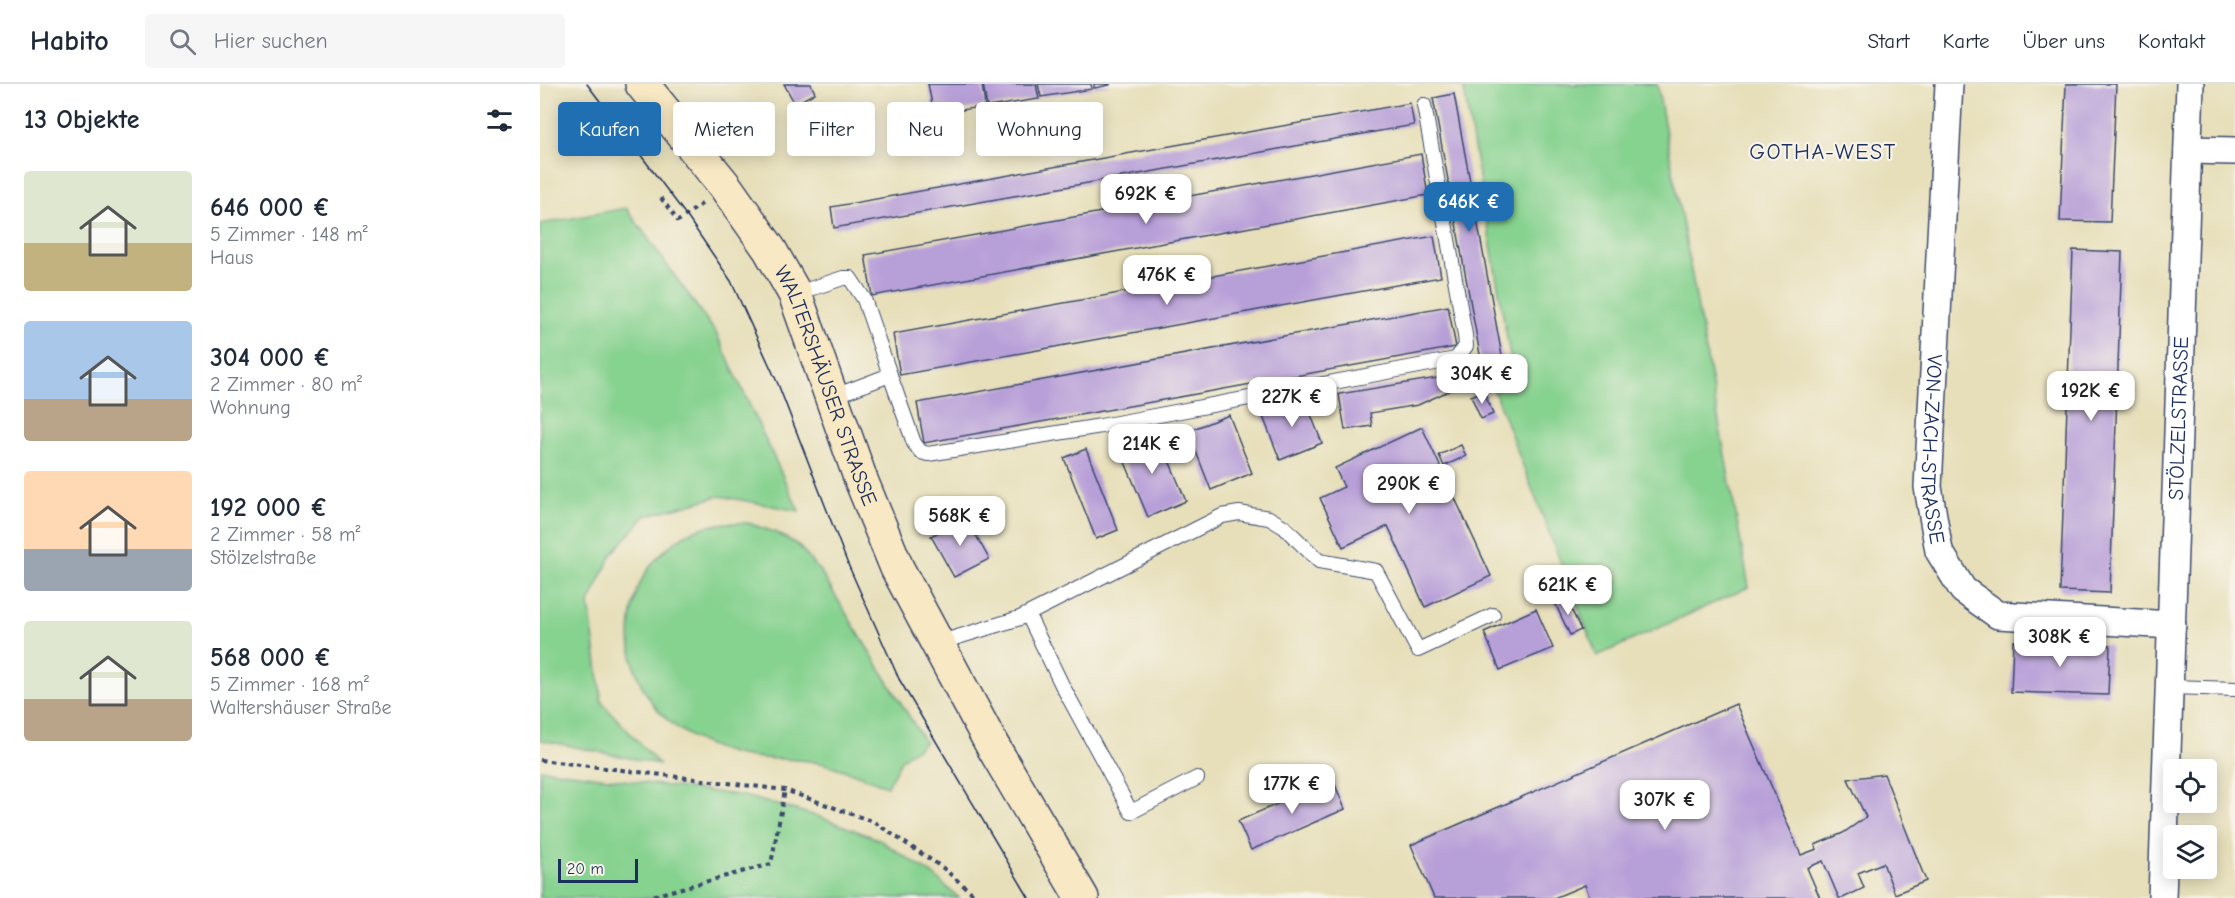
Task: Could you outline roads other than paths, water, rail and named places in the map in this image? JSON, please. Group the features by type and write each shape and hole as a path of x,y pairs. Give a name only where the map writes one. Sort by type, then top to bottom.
{"main road":[{"name":"WALTERSHÄUSER STRASSE","path":"642,84 725,186 770,250 795,294 861,480 897,568 992,745 1082,898"}],"street":[{"name":"VON-ZACH-STRASSE","path":"1949,84 1928,487 1939,551 1963,590 1998,615 2172,625"},
{"name":"STÖLZELSTRASSE","path":"2162,898 2190,84"},
{"path":"2188,150 2235,151"}],"lane":[{"path":"795,294 837,279 850,278 864,299 914,443 921,452 928,454 1101,426 1456,359 1466,346 1424,105"},
{"path":"832,397 890,375"},
{"path":"936,643 1028,615 1222,516 1239,513 1269,518 1284,527 1319,561 1376,570 1418,650 1492,615"},
{"path":"1028,615 1062,685 1131,812 1197,778"},
{"path":"2170,687 2235,689"}],"tram line":[{"path":"587,84 686,215 731,281 778,384 847,562 899,679 1029,898"}],"district":[{"name":"GOTHA-WEST","path":"1823,151"}]}
